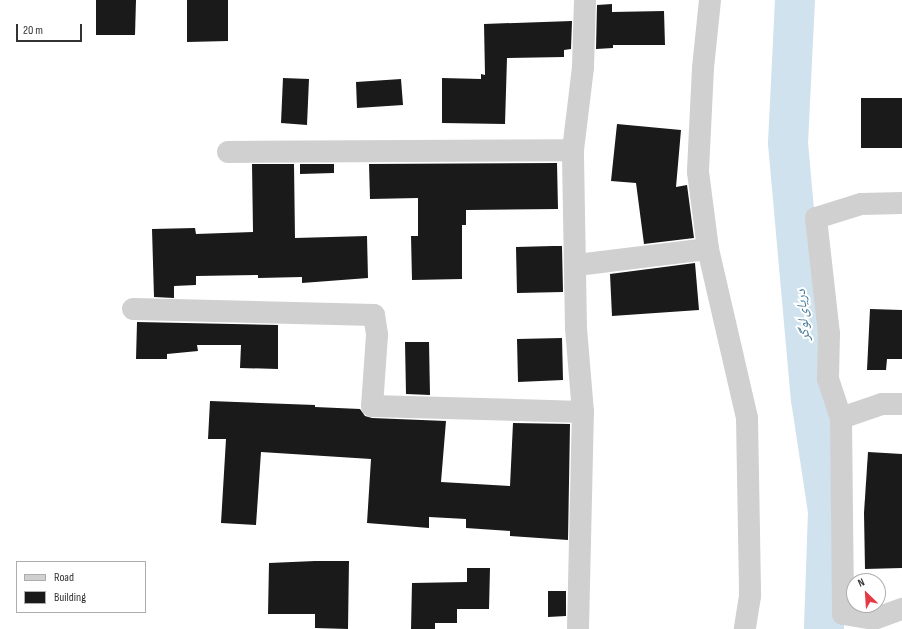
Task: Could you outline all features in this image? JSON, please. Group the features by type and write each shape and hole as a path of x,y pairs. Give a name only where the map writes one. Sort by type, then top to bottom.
{"street":[{"path":"578,629 583,412 576,328 577,265 573,150 584,67 585,0"},
{"path":"710,0 698,137 698,172 708,249 747,418 750,596 745,629"},
{"path":"228,152 573,150"},
{"path":"902,203 861,204 816,218 829,334 828,379 841,418 843,614 874,619 902,609"},
{"path":"577,265 708,249"},
{"path":"133,309 374,315 377,335 372,406 583,412"},
{"path":"841,418 882,404 902,404"}],"building":[{"path":"96,0 136,0 135,35 96,35"},
{"path":"187,0 228,0 228,41 187,42"},
{"path":"612,4 612,12 664,11 665,45 613,45 613,48 596,49 597,5"},
{"path":"572,21 571,49 564,50 564,57 507,58 505,124 442,123 442,78 481,79 481,74 485,75 484,24"},
{"path":"283,78 309,79 307,125 281,123"},
{"path":"401,79 403,105 357,108 356,82"},
{"path":"861,98 902,98 902,148 861,148"},
{"path":"617,124 681,130 676,187 687,185 694,238 644,244 636,183 611,181"},
{"path":"557,163 558,209 466,210 466,225 462,225 462,279 412,280 411,236 418,236 418,198 370,199 369,164"},
{"path":"252,164 294,164 295,238 367,236 368,278 302,283 302,277 258,278 258,275 196,276 196,285 174,286 174,298 154,297 152,229 195,228 196,234 253,232"},
{"path":"300,164 334,164 334,173 300,174"},
{"path":"562,246 563,292 517,293 516,247"},
{"path":"695,263 699,310 612,316 610,274"},
{"path":"870,309 902,310 902,359 887,359 886,370 867,370"},
{"path":"137,322 278,325 278,369 240,368 241,345 197,345 198,351 167,354 167,359 136,359"},
{"path":"562,338 563,380 518,382 517,339"},
{"path":"405,342 429,342 430,395 406,394"},
{"path":"210,401 315,405 315,407 360,409 365,416 372,418 446,421 441,482 510,486 513,423 570,424 568,540 510,536 510,531 466,528 466,519 429,517 429,528 367,523 371,459 261,452 256,525 221,523 226,439 208,439"},
{"path":"868,452 902,454 902,568 865,569 864,513"},
{"path":"349,561 348,629 315,628 315,614 268,614 269,563"},
{"path":"467,568 490,568 489,609 457,609 457,623 435,623 435,629 411,629 412,583 467,582"},
{"path":"548,591 566,591 566,616 548,617"}],"waterway":[{"name":"دریای لوگر","path":"795,0 788,143 811,399 828,512 824,629"}]}
